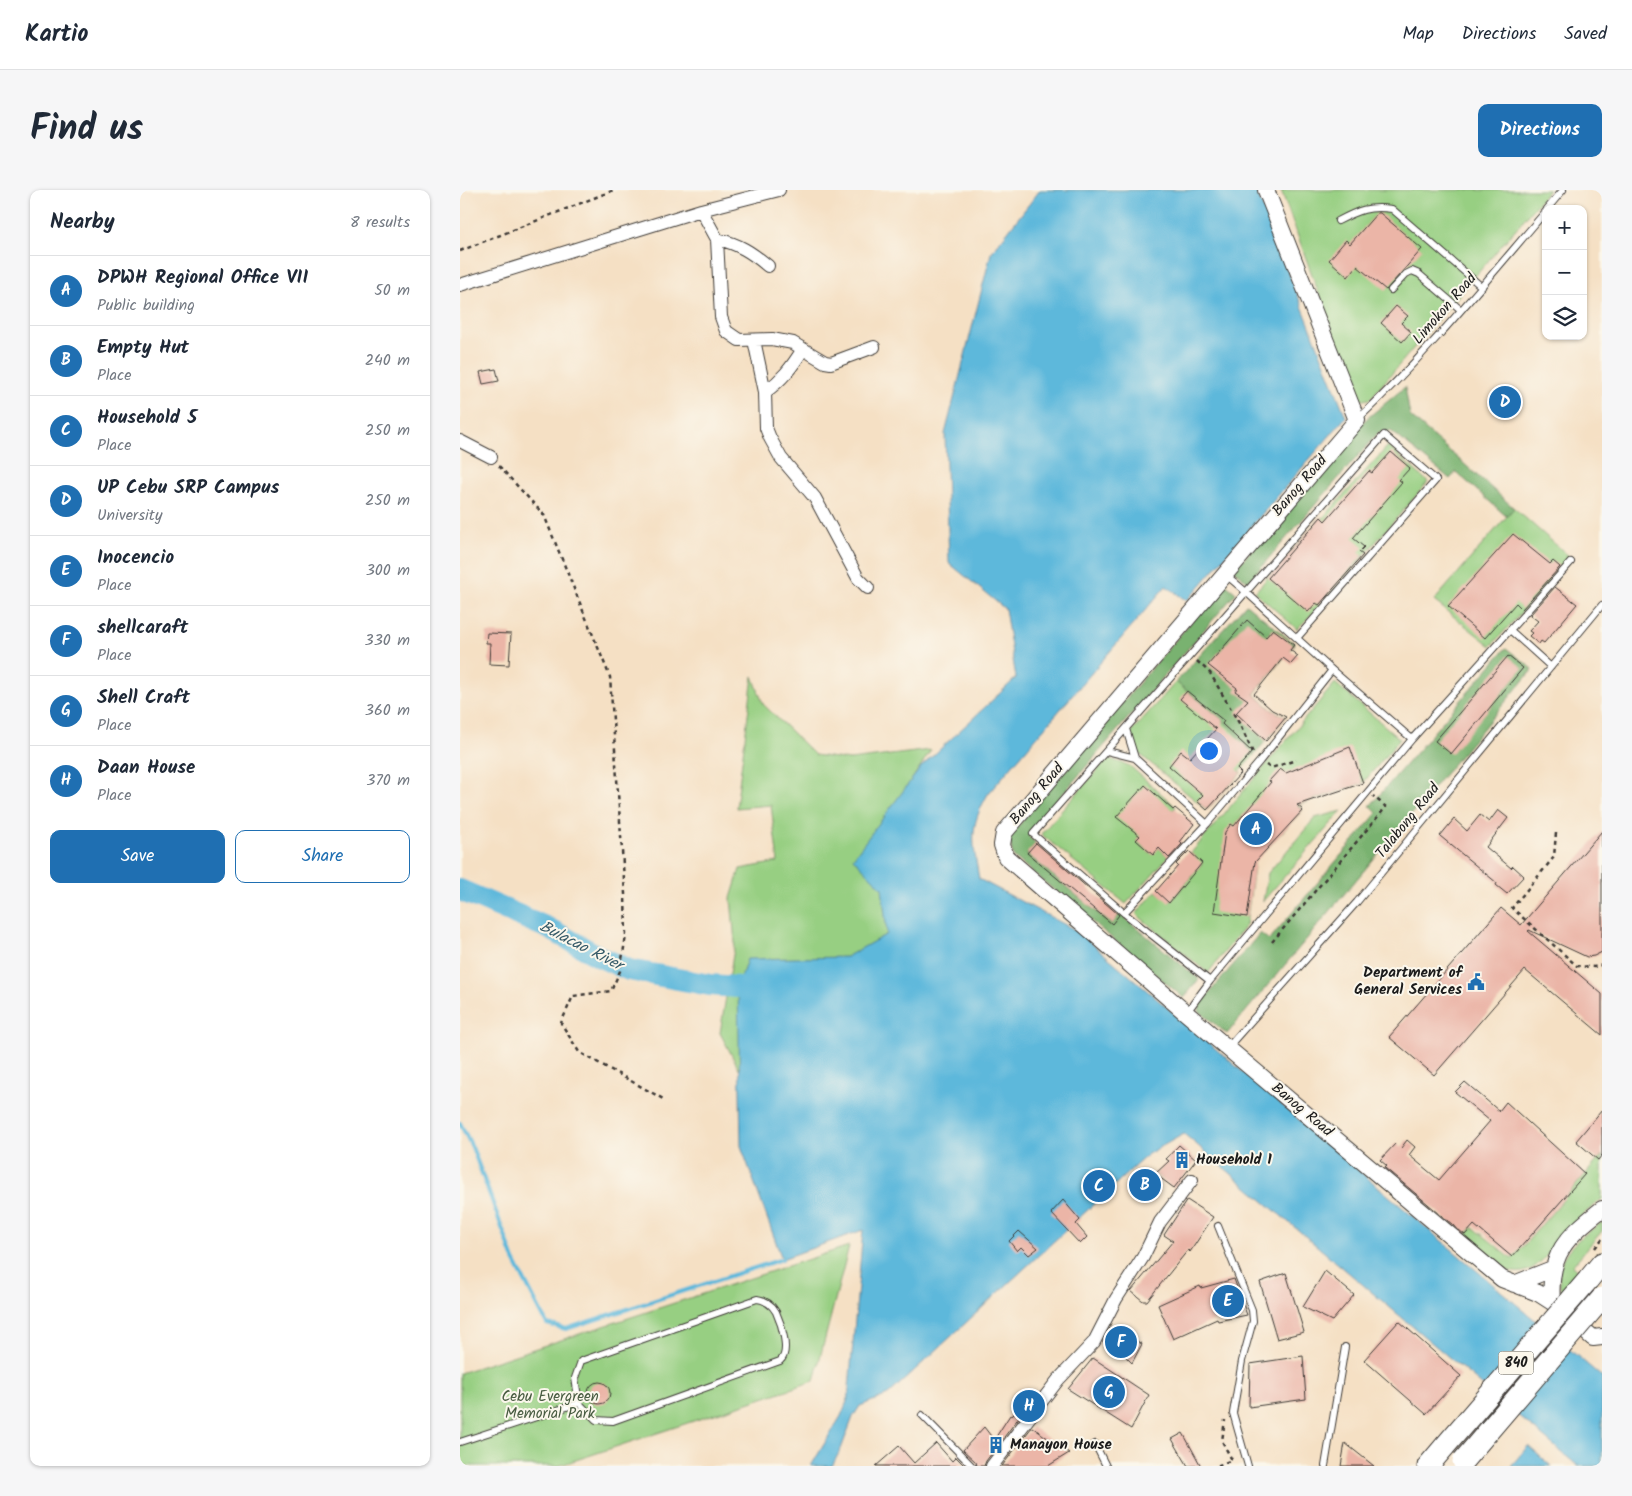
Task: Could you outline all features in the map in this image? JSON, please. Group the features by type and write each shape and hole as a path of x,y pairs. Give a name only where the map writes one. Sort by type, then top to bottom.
{"highway":[{"name":"840","path":"1428,1466 1602,1263"},
{"name":"840","path":"1461,1464 1602,1298"}],"street":[{"path":"460,285 701,210 779,190"},
{"path":"1266,190 1357,420"},
{"path":"701,210 717,239 721,317 726,331 739,340 793,343 825,362 831,363 874,347"},
{"path":"717,239 732,243 751,252 768,266"},
{"path":"754,340 765,392 766,428 781,458 815,498 858,578 868,588"},
{"path":"765,392 791,369 803,349"},
{"name":"Banog Road","path":"1357,420 1004,833 1002,846 1006,857 1186,1013 1502,1279 1538,1293 1552,1302 1599,1341"},
{"path":"460,441 491,457"},
{"path":"992,1466 1058,1380 1094,1342 1160,1222 1192,1180"},
{"path":"1552,1302 1550,1284 1552,1269 1558,1255 1574,1231 1602,1209"},
{"path":"1514,1284 1552,1269"}],"lane":[{"name":"Limokon Road","path":"1550,205 1563,190"},
{"path":"1338,221 1355,212 1374,207 1392,209 1482,287"},
{"name":"Limokon Road","path":"1357,420 1394,386 1482,287 1542,215"},
{"path":"1391,290 1406,274 1412,271 1419,274 1461,310"},
{"path":"1210,981 1124,913 1034,834 1384,434 1436,480 1297,638"},
{"path":"1186,1013 1210,981 1412,739 1571,562"},
{"path":"1225,574 1412,739"},
{"name":"Talabong Road","path":"1228,1047 1357,902 1602,605"},
{"path":"1510,630 1550,667"},
{"path":"1124,913 1207,824 1332,670"},
{"path":"1126,729 1134,758"},
{"path":"1107,752 1134,758 1207,824"},
{"path":"1218,1226 1254,1321 1242,1361 1233,1413 1248,1466"},
{"path":"757,1299 763,1300 776,1311 786,1348 785,1355 780,1361 613,1421 596,1420 579,1403 575,1378 581,1361 757,1299"},
{"path":"1325,1466 1345,1347"},
{"path":"460,1442 579,1403"},
{"path":"922,1415 972,1466"},
{"path":"1095,1444 1106,1466"}],"path":[{"path":"460,251 614,190"},
{"path":"491,457 544,516 610,677 626,894 626,936 620,971 611,991 573,996 561,1023 579,1052 665,1100"},
{"path":"1190,655 1210,673 1240,723 1253,754 1271,768 1296,760"},
{"path":"1272,942 1386,807 1368,792"},
{"path":"1556,833 1554,857 1512,908 1577,966 1594,967 1602,964"},
{"path":"1220,1466 1232,1460 1222,1441 1224,1423 1228,1415"}],"green space":[{"path":"1281,190 1549,190 1370,399 1363,400 1357,398"},
{"path":"1405,387 1410,416 1514,508 1506,516 1456,472 1450,479 1391,431 1378,433 1248,582 1234,570 1365,420"},
{"path":"1388,446 1428,482 1320,606 1297,629 1255,592 1321,517 1323,518"},
{"path":"1514,508 1571,558 1491,646 1434,601"},
{"path":"1224,583 1236,593 1029,833 1029,837 1036,843 1027,854 1111,924 1120,914 1199,979 1184,998 1013,856 1010,841 1013,832"},
{"path":"1246,604 1295,644 1254,694 1272,710 1286,717 1254,755 1224,721 1176,682"},
{"path":"1506,648 1533,669 1227,1034 1199,1011 1200,1004 1260,933 1269,940 1377,813 1370,806"},
{"path":"753,676 763,704 815,755 850,760 931,750 866,850 901,919 759,1106 720,1033 735,943 731,898 740,869 778,862 771,805 736,808"},
{"path":"1176,682 1224,721 1254,755 1240,771 1241,773 1207,810 1136,751 1130,733"},
{"path":"1335,683 1400,739 1363,783 1298,805 1303,810 1260,856 1256,852 1246,925 1208,973 1136,914 1156,891 1170,902 1202,864 1191,853"},
{"path":"1108,758 1130,766 1176,807 1136,840 1152,854 1159,848 1168,857 1126,904 1041,834"},
{"path":"1342,811 1263,901 1268,873 1315,818"},
{"path":"1602,1155 1602,1199 1571,1225 1549,1253 1535,1267 1517,1272 1501,1268 1464,1237 1473,1227 1512,1259"},
{"path":"1602,1222 1602,1231 1572,1266 1579,1272 1561,1292 1559,1279 1563,1258 1575,1243"},
{"name":"Cebu Evergreen Memorial Park","path":"849,1246 814,1381 558,1466 460,1466 460,1373"}],"water":[{"path":"1040,190 1256,190 1346,417 1187,601 1166,586 988,794 977,817 974,835 979,879 1077,931 1602,1377 1602,1466 1578,1466 1184,1134 1148,1154 888,1395 860,1406 853,1417 841,1449 832,1466 811,1466 841,1416 848,1399 863,1230 782,1259 741,1146 738,987 747,959 846,957 887,934 882,888 853,858 921,767 1016,678 1005,609 949,563 945,434 991,253"},
{"path":"1528,1446 1551,1466 1511,1466"}],"building":[{"path":"1377,213 1380,213 1422,249 1386,290 1357,266 1348,277 1329,260 1346,240 1350,244"},
{"path":"1396,306 1408,316 1401,323 1411,332 1402,342 1381,323"},
{"path":"496,369 499,381 483,384 480,372"},
{"path":"1391,452 1410,468 1399,480 1402,482 1353,538 1364,547 1359,552 1363,555 1319,605 1316,603 1308,612 1268,578 1321,517 1325,521 1369,471 1372,473"},
{"path":"1513,534 1550,564 1553,561 1560,567 1522,609 1516,603 1485,638 1448,606"},
{"path":"1555,587 1577,604 1544,643 1541,641 1539,644 1529,636 1532,633 1529,631 1538,621 1530,615"},
{"path":"1247,620 1266,637 1273,629 1294,645 1290,650 1298,656 1291,664 1283,658 1254,694 1272,710 1286,717 1266,741 1236,713 1248,700 1235,691 1237,688 1208,665"},
{"path":"487,633 511,634 509,665 489,664 490,643 486,643"},
{"path":"1508,656 1523,668 1451,754 1435,741"},
{"path":"1187,691 1224,721 1222,724 1252,752 1237,769 1241,773 1207,810 1197,801 1203,795 1169,766 1181,751 1190,758 1216,729 1180,699"},
{"path":"1350,747 1363,783 1297,805 1303,810 1255,862 1247,917 1214,912 1225,832 1231,824 1234,826 1280,769 1286,773"},
{"path":"1145,785 1173,810 1175,808 1194,824 1180,842 1182,844 1169,858 1159,848 1153,855 1136,840 1140,836 1116,817"},
{"path":"1498,810 1508,818 1486,847 1511,868 1513,866 1524,876 1507,894 1496,885 1497,883 1440,836 1454,819 1467,831 1480,815 1489,822"},
{"name":"Department of General Services","path":"1602,831 1602,952 1587,957 1528,931 1602,994 1602,1035 1525,970 1434,1075 1389,1037 1501,908 1521,925"},
{"path":"1036,843 1119,915 1112,924 1027,853"},
{"path":"1189,851 1202,863 1169,903 1156,891 1178,866 1176,864"},
{"path":"1465,1082 1499,1111 1506,1102 1585,1174 1512,1257 1474,1225 1465,1235 1385,1168 1387,1166 1380,1160 1396,1143 1401,1148 1407,1140 1415,1147 1409,1155 1439,1180 1490,1121 1455,1092"},
{"path":"1602,1110 1602,1155 1598,1160 1576,1141"},
{"path":"1179,1145 1196,1160 1174,1188 1155,1174 1169,1161 1166,1159"},
{"path":"1147,1171 1159,1182 1144,1199 1130,1188"},
{"path":"1101,1175 1108,1182 1099,1190 1090,1182"},
{"path":"1063,1200 1080,1220 1076,1224 1087,1237 1080,1244 1051,1213"},
{"path":"1187,1200 1213,1217 1190,1252 1188,1250 1147,1301 1143,1301 1131,1291 1173,1241 1164,1235"},
{"path":"1019,1231 1038,1248 1029,1255 1021,1247 1017,1251 1009,1241"},
{"path":"1325,1271 1354,1295 1332,1321 1303,1307"},
{"path":"1286,1273 1304,1332 1277,1339 1260,1282"},
{"path":"1234,1279 1247,1315 1218,1321 1217,1319 1173,1339 1158,1305 1200,1286 1201,1288"},
{"path":"1399,1321 1461,1376 1426,1414 1364,1360"},
{"path":"1111,1327 1142,1344 1132,1363 1120,1351 1103,1342"},
{"path":"1303,1356 1306,1399 1249,1407 1250,1364"},
{"path":"1093,1358 1149,1395 1131,1429 1068,1389"},
{"path":"599,1382 607,1385 610,1393 607,1401 599,1404 591,1401 588,1393 591,1385"},
{"path":"1029,1397 1032,1400 984,1466 977,1466 976,1462 963,1450 984,1427 994,1440 1010,1415 1012,1416"},
{"path":"1032,1427 1069,1453 1048,1466 1002,1466"},
{"path":"1183,1433 1201,1466 1188,1466 1172,1439"},
{"path":"936,1443 952,1461 956,1457 965,1466 876,1466 899,1446 914,1463"},
{"path":"1345,1443 1374,1466 1341,1466"}],"waterway":[{"name":"Bulacao River","path":"460,890 548,928 600,957 629,970 710,985 738,987"},
{"path":"460,1123 472,1147 514,1260 547,1324 566,1329 782,1259"}],"place":[{"name":"UP Cebu SRP Campus","path":"1505,402"},
{"name":"DPWH Regional Office VII","path":"1256,829"},
{"name":"Department of General Services","path":"1476,982"},
{"name":"Household 1","path":"1182,1160"},
{"name":"Empty Hut","path":"1145,1185"},
{"name":"Household 5","path":"1099,1186"},
{"name":"Inocencio","path":"1228,1301"},
{"name":"shellcaraft","path":"1121,1342"},
{"name":"Shell Craft","path":"1109,1392"},
{"name":"Daan House","path":"1029,1406"},
{"name":"Manayon House","path":"996,1445"}]}
